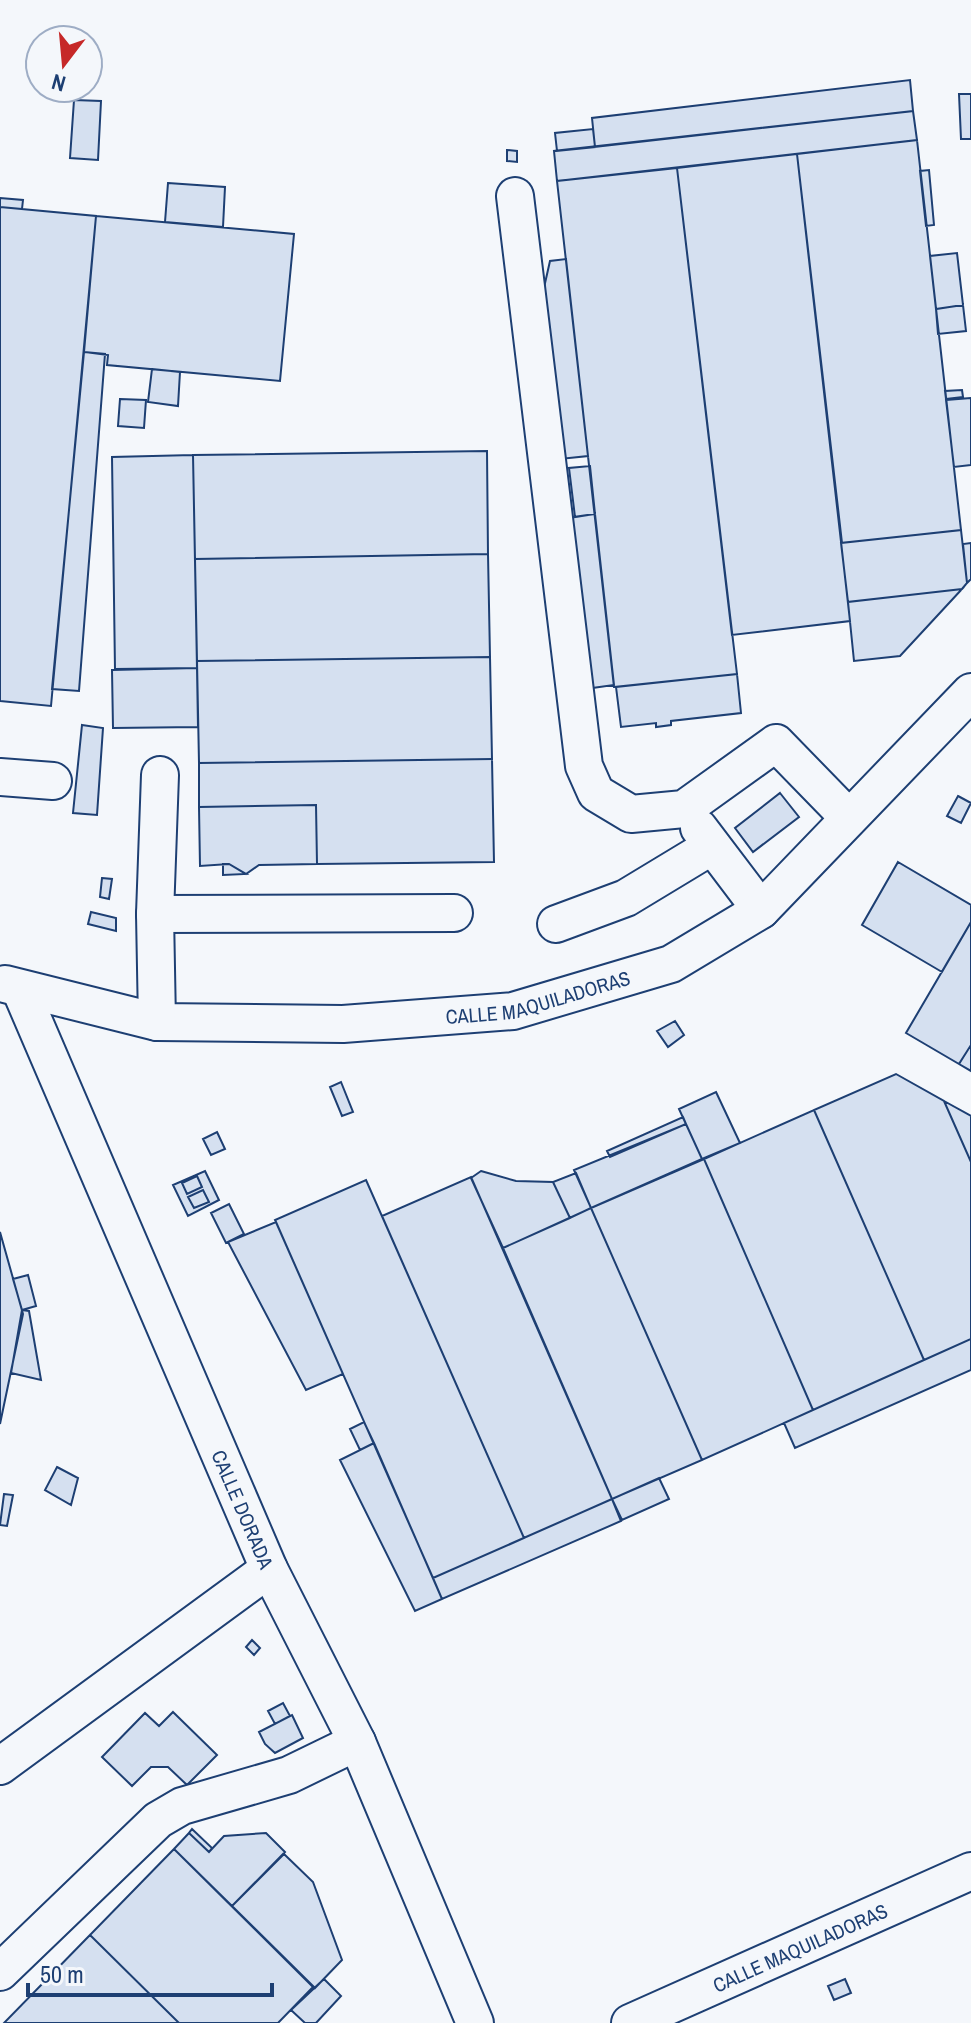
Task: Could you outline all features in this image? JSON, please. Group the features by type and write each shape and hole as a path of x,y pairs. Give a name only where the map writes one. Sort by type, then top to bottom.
{"street":[{"path":"515,196 584,766 596,793 631,814 684,809 776,743 849,818"},
{"name":"CALLE MAQUILADORAS","path":"10,985 157,1022 343,1024 513,1011 671,964 761,910 971,692"},
{"path":"157,1022 155,914 160,775"},
{"path":"0,777 53,781"},
{"path":"684,809 761,910"},
{"path":"556,924 626,898 712,846"},
{"path":"155,914 454,913"},
{"name":"CALLE DORADA","path":"10,985 269,1569 357,1742 475,2023"},
{"path":"0,1766 269,1569"},
{"path":"0,1972 158,1820 182,1806 289,1775 357,1742"},
{"name":"CALLE MAQUILADORAS","path":"630,2023 971,1871"}],"building":[{"path":"910,80 913,111 595,147 592,118"},
{"path":"959,94 971,94 971,139 961,139"},
{"path":"74,104 101,104 98,160 70,158"},
{"path":"913,111 917,140 557,181 554,151"},
{"path":"593,129 595,147 557,151 555,133"},
{"path":"917,140 961,530 842,543 797,154"},
{"path":"507,150 517,151 517,162 507,161"},
{"path":"797,154 850,621 732,635 677,168"},
{"path":"677,168 737,674 614,687 557,181"},
{"path":"929,170 934,225 926,226 920,171"},
{"path":"168,183 225,187 223,227 165,222"},
{"path":"0,198 23,200 22,209 0,207"},
{"path":"0,207 96,216 51,706 0,701"},
{"path":"96,216 294,234 280,381 107,365 108,355 84,352"},
{"path":"957,253 963,305 936,309 930,256"},
{"path":"566,259 588,456 560,459 541,301 550,261"},
{"path":"963,305 966,331 938,334 936,309"},
{"path":"84,352 105,354 79,691 52,689"},
{"path":"152,369 180,372 178,406 148,402"},
{"path":"962,390 963,397 946,399 945,391"},
{"path":"971,398 971,465 954,467 946,400"},
{"path":"120,399 146,400 144,428 118,426"},
{"path":"487,451 488,554 195,559 193,455"},
{"path":"193,455 197,668 115,669 112,457"},
{"path":"590,466 595,514 575,517 569,468"},
{"path":"595,514 614,685 585,689 566,518"},
{"path":"961,530 967,583 962,589 848,602 841,543"},
{"path":"971,543 971,579 967,583 963,544"},
{"path":"488,554 490,657 197,661 195,559"},
{"path":"962,589 900,656 854,661 848,602"},
{"path":"490,657 492,759 199,763 197,661"},
{"path":"197,668 198,727 113,728 112,670"},
{"path":"737,674 741,713 671,721 671,725 656,727 656,723 621,727 616,687"},
{"path":"82,725 103,728 97,815 73,813"},
{"path":"492,759 494,862 317,864 316,805 199,807 199,763"},
{"path":"780,793 799,817 753,852 735,828"},
{"path":"958,796 971,803 961,823 947,816"},
{"path":"316,805 317,864 259,865 246,874 229,864 200,866 199,807"},
{"path":"898,862 971,905 971,922 942,972 862,925"},
{"path":"223,864 229,864 246,874 223,875"},
{"path":"102,878 112,879 109,899 100,897"},
{"path":"91,912 116,918 116,931 88,924"},
{"path":"971,922 971,1045 959,1064 906,1033"},
{"path":"675,1021 684,1035 668,1047 657,1031"},
{"path":"971,1045 971,1071 959,1064"},
{"path":"896,1074 944,1101 971,1162 971,1339 924,1360 814,1110"},
{"path":"341,1082 353,1112 342,1116 330,1087"},
{"path":"716,1092 740,1143 702,1159 679,1109"},
{"path":"944,1101 971,1116 971,1162"},
{"path":"814,1110 924,1360 813,1410 704,1159"},
{"path":"683,1117 686,1124 610,1157 607,1151"},
{"path":"686,1124 702,1159 591,1208 574,1170"},
{"path":"217,1132 225,1149 211,1155 203,1139"},
{"path":"704,1159 813,1410 702,1460 591,1208"},
{"path":"205,1171 219,1200 188,1216 173,1185","holes":["197,1176 202,1187 187,1194 182,1183","203,1190 209,1202 194,1208 188,1197"]},
{"path":"481,1171 516,1181 553,1182 570,1218 503,1248 471,1178"},
{"path":"576,1173 591,1208 570,1218 553,1182"},
{"path":"197,1176 202,1187 187,1194 182,1183"},
{"path":"471,1177 612,1499 524,1538 382,1216"},
{"path":"366,1180 524,1538 433,1578 275,1220"},
{"path":"203,1190 209,1202 194,1208 188,1197"},
{"path":"229,1204 244,1234 226,1243 211,1213"},
{"path":"591,1208 702,1460 612,1499 503,1248"},
{"path":"276,1222 343,1374 306,1390 228,1242"},
{"path":"0,1232 23,1314 0,1424"},
{"path":"28,1275 36,1306 22,1310 13,1279"},
{"path":"22,1310 29,1311 41,1380 11,1373"},
{"path":"971,1339 971,1370 795,1448 784,1423"},
{"path":"364,1422 374,1443 360,1450 350,1429"},
{"path":"374,1443 442,1599 415,1611 340,1460"},
{"path":"57,1467 78,1478 71,1505 45,1490"},
{"path":"659,1478 669,1499 622,1520 612,1499"},
{"path":"4,1494 13,1495 7,1526 0,1525"},
{"path":"612,1499 621,1521 442,1599 433,1578"},
{"path":"252,1640 260,1648 254,1655 246,1647"},
{"path":"283,1703 290,1716 275,1724 268,1711"},
{"path":"173,1712 217,1755 187,1785 168,1767 151,1767 132,1786 102,1757 145,1713 159,1726"},
{"path":"292,1715 303,1738 275,1753 265,1744 259,1732"},
{"path":"192,1829 212,1848 209,1852 189,1833"},
{"path":"189,1833 209,1852 224,1836 266,1833 285,1852 232,1906 174,1849"},
{"path":"174,1849 313,1987 278,2023 179,2023 90,1935"},
{"path":"284,1854 313,1882 342,1960 315,1988 232,1906"},
{"path":"90,1935 179,2023 4,2023"},
{"path":"324,1979 341,1996 316,2023 305,2023 291,2010"},
{"path":"845,1979 851,1993 834,2000 828,1986"}]}
